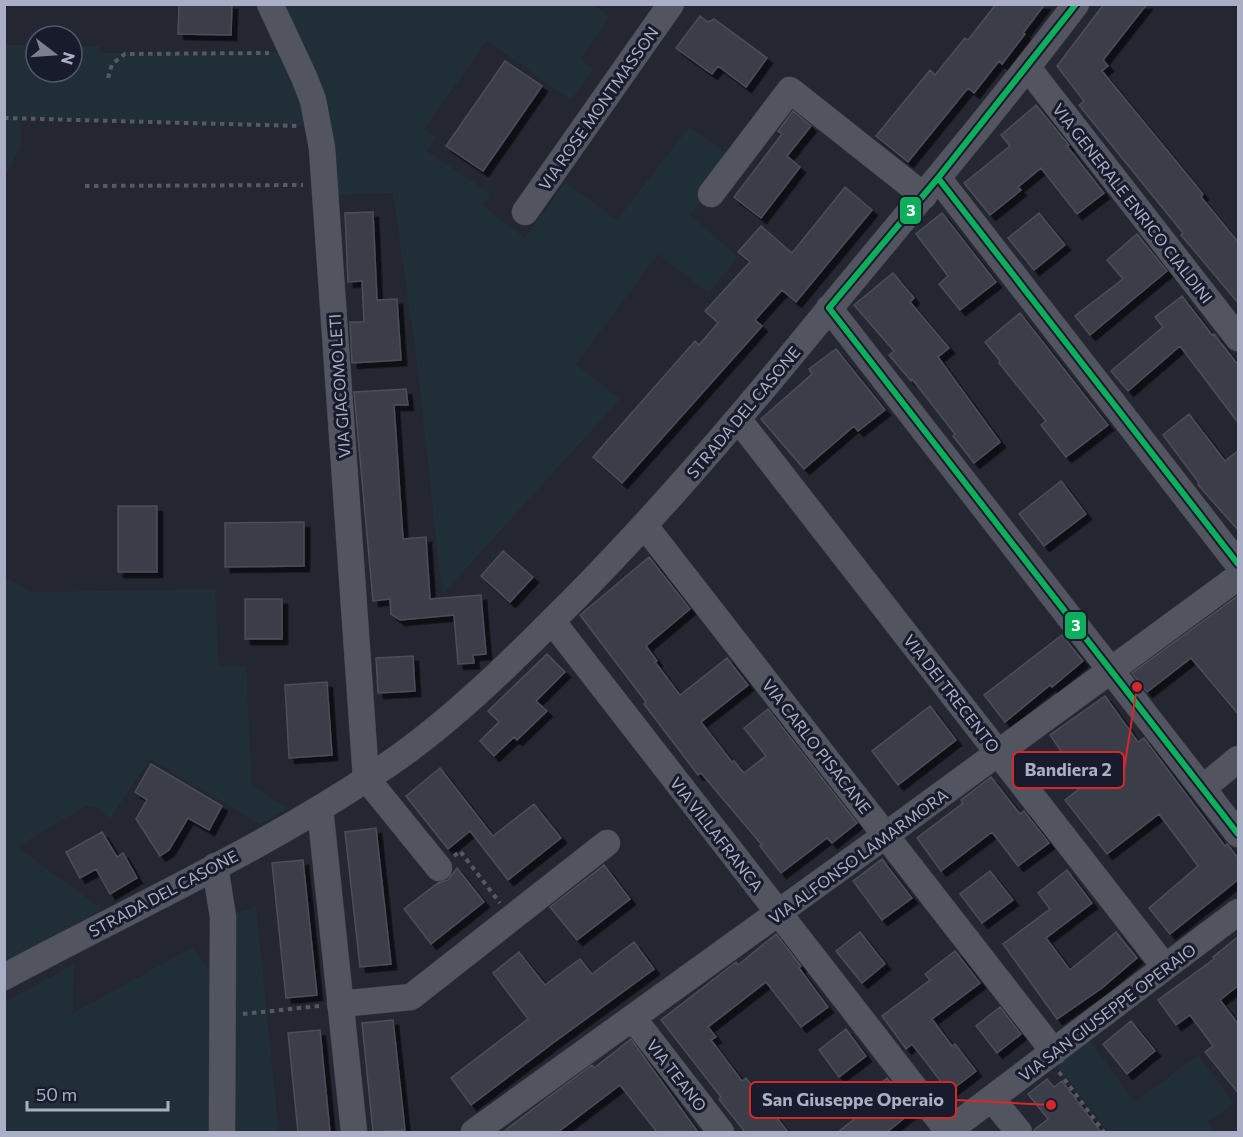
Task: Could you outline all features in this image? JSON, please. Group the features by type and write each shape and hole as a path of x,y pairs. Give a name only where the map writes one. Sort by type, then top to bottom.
{"street":[{"name":"VIA GIACOMO LETI","path":"270,4 294,53 313,100 322,148 366,778"},
{"name":"VIA ROSE MONTMASSON","path":"525,212 670,4"},
{"name":"STRADA DEL CASONE","path":"4,977 320,808 400,756 451,717 552,621 645,526 738,419 931,187 1028,68 1076,4"},
{"name":"VIA GENERALE ENRICO CIALDINI","path":"1028,68 1239,338"},
{"path":"711,194 790,90 931,187 1239,564"},
{"path":"829,308 1239,834"},
{"name":"VIA DEI TRECENTO","path":"738,419 1165,968"},
{"name":"VIA CARLO PISACANE","path":"645,526 886,835 1054,1059"},
{"name":"VIA ALFONSO LAMARMORA","path":"474,1132 999,754 1239,577"},
{"name":"VIA VILLAFRANCA","path":"552,621 948,1132"},
{"path":"1203,788 1236,761"},
{"path":"366,778 439,868"},
{"path":"320,808 354,1132"},
{"path":"340,1004 411,997 607,843"},
{"path":"214,866 223,917 222,1132"},
{"name":"VIA SAN GIUSEPPE OPERAIO","path":"948,1132 992,1099 1054,1059 1165,968 1239,912"},
{"name":"VIA TEANO","path":"633,1018 721,1132"},
{"path":"992,1099 1018,1132"}],"path":[{"path":"108,78 112,64 124,54 276,53"},
{"path":"4,118 302,126"},
{"path":"85,186 325,185"},
{"path":"439,868 460,851 512,918"},
{"path":"223,1016 340,1004"},
{"path":"1054,1059 1104,1132"}],"shaded area":[{"path":"592,4 610,17 581,59 593,69 571,100 487,41 424,129 437,138 427,151 491,194 482,205 525,238 565,182 617,220 689,127 733,158 690,215 738,257 709,293 658,254 576,364 620,399 442,595 417,361 393,193 332,195 279,5"},
{"path":"5,45 24,45 24,84 84,84 84,46 99,46 100,53 288,53 313,126 21,118 21,146 5,177"},
{"path":"5,577 32,592 215,589 219,666 246,666 252,786 289,808 260,824 150,759 110,819 97,807 86,806 17,847 102,909 7,961 5,961"},
{"path":"256,906 279,1132 5,1132 5,1002 74,964 73,1013 193,947 216,979 233,914"},
{"path":"1090,1041 1135,1102 1198,1055 1234,1103 1208,1122 1214,1132 1108,1132 1057,1065"}],"building":[{"path":"179,4 232,4 231,35 178,34"},
{"path":"996,4 1045,4 1002,64 999,61 974,93 968,88 908,162 876,136 930,70 935,75 965,38 968,40"},
{"path":"1104,4 1147,4 1103,60 1108,66 1102,71 1203,194 1201,197 1239,243 1239,304 1181,235 1183,233 1079,105 1084,101 1057,66"},
{"path":"700,16 708,22 714,19 767,58 746,87 718,66 712,74 676,48"},
{"path":"505,61 542,86 483,171 446,146"},
{"path":"1036,105 1104,193 1077,214 1041,168 1018,187 1021,190 990,215 964,183 1010,146 1001,135"},
{"path":"793,111 811,126 787,156 800,167 761,218 734,197 782,134 778,131"},
{"path":"845,187 872,210 796,302 782,290 755,320 762,326 622,483 593,457 695,341 699,345 718,323 705,311 750,262 738,252 761,226 792,253"},
{"path":"373,212 377,300 397,299 401,360 352,363 350,322 364,322 362,281 348,282 345,213"},
{"path":"942,213 996,282 960,310 939,284 948,276 916,234"},
{"path":"1039,213 1065,245 1034,270 1008,238"},
{"path":"1137,234 1167,271 1090,335 1075,316 1123,279 1107,260"},
{"path":"893,273 914,298 910,302 949,348 938,357 1000,442 974,463 953,436 955,434 912,379 911,381 889,355 894,351 854,305"},
{"path":"1182,296 1239,366 1239,424 1180,346 1128,391 1111,371 1163,327 1155,317"},
{"path":"1020,313 1108,425 1066,457 1041,425 1046,421 985,342"},
{"path":"836,349 885,410 858,431 854,426 804,469 761,419 812,374 809,369"},
{"path":"406,389 408,405 394,405 403,539 426,537 430,599 481,595 486,654 473,655 474,663 458,664 454,615 400,620 391,614 390,599 373,601 354,392"},
{"path":"1189,414 1225,461 1239,450 1239,531 1198,485 1199,483 1163,435"},
{"path":"1061,481 1086,514 1044,546 1019,514"},
{"path":"118,506 157,506 157,572 118,572"},
{"path":"304,522 304,566 225,567 225,523"},
{"path":"503,551 533,577 510,602 481,576"},
{"path":"649,557 690,609 646,646 680,695 727,658 748,685 701,722 732,762 734,761 744,773 766,756 744,728 768,709 857,823 832,843 827,838 781,873 760,846 762,845 701,773 698,775 580,615"},
{"path":"1239,595 1239,715 1191,658 1147,692 1132,673"},
{"path":"245,599 282,599 282,639 245,639"},
{"path":"1062,635 1083,661 1005,722 984,695"},
{"path":"547,654 565,672 536,701 547,711 517,740 514,737 494,756 480,741 499,722 488,711"},
{"path":"413,656 415,691 378,693 376,658"},
{"path":"327,682 332,755 289,758 285,685"},
{"path":"1105,696 1138,742 1144,738 1225,846 1227,844 1239,859 1239,879 1170,934 1149,908 1198,866 1159,814 1107,854 1065,800 1084,785 1050,735"},
{"path":"930,706 956,740 898,785 872,751"},
{"path":"151,764 222,806 209,830 188,818 169,850 160,856 136,819 147,800 135,792"},
{"path":"440,768 493,836 534,804 561,838 508,880 470,831 448,849 406,796"},
{"path":"991,777 1020,814 1024,811 1049,843 1018,866 992,832 941,871 917,838 963,803 961,800"},
{"path":"376,828 391,964 360,967 345,832"},
{"path":"102,832 117,857 123,853 137,878 110,894 96,869 80,878 66,852"},
{"path":"882,859 912,898 882,920 853,881"},
{"path":"303,860 317,995 286,998 272,863"},
{"path":"604,865 630,899 577,940 550,907"},
{"path":"457,868 484,902 431,944 404,909 438,883 448,880"},
{"path":"1067,870 1092,903 1046,938 1070,970 1116,932 1137,958 1102,988 1057,1019 1003,944 1050,909 1038,893"},
{"path":"990,871 1013,900 982,923 960,894"},
{"path":"860,932 885,964 862,983 836,951"},
{"path":"776,934 828,1007 801,1027 766,982 708,1027 716,1037 711,1040 742,1081 746,1078 788,1132 745,1132 719,1099 721,1097 661,1020 736,962 738,965"},
{"path":"1239,936 1239,985 1220,1000 1239,1025 1239,1094 1205,1052 1213,1046 1190,1015 1176,1025 1158,1000 1214,959 1213,957"},
{"path":"634,942 654,969 471,1105 451,1078 528,1019 493,973 519,952 545,985 580,959 592,974"},
{"path":"955,951 980,983 932,1019 952,1046 955,1044 976,1071 949,1092 912,1044 906,1049 882,1016 930,980 925,974"},
{"path":"1000,1007 1021,1034 997,1053 976,1026"},
{"path":"393,1020 405,1130 373,1132 362,1023"},
{"path":"1131,1021 1155,1051 1127,1074 1103,1044"},
{"path":"846,1029 866,1056 839,1077 819,1050"},
{"path":"320,1030 330,1132 298,1132 288,1033"},
{"path":"631,1039 698,1132 657,1132 620,1085 558,1132 503,1132 592,1065 594,1068"},
{"path":"887,1078 913,1111 887,1132 838,1132 862,1113 855,1104"},
{"path":"1047,1079 1054,1087 1062,1081 1101,1132 1034,1132 1048,1119 1028,1094"}],"transit line":[{"name":"3","path":"1076,4 938,178 829,308 1238,834"},
{"name":"3","path":"938,178 1238,564"}],"place":[{"name":"Bandiera 2","path":"1137,687"},
{"name":"San Giuseppe Operaio","path":"1051,1105"}]}
